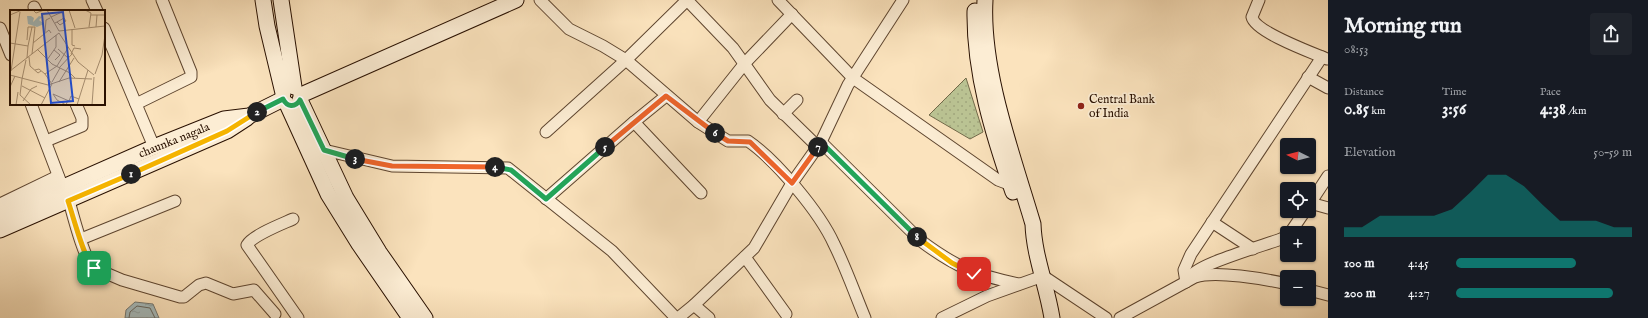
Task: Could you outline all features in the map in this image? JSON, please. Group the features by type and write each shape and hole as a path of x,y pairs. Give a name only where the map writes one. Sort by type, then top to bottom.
{"street":[{"path":"92,0 97,10"},
{"path":"136,104 191,77 191,72 162,0"},
{"path":"263,0 267,26 291,97 328,194 359,244 410,318"},
{"path":"281,0 291,97 324,150 346,198 379,252 425,318"},
{"name":"chaunka nagala","path":"0,214 63,188 154,147 224,119 249,116 516,0"},
{"path":"540,0 569,29 603,46 626,60 698,122 728,141 750,142 792,183 831,239 865,318"},
{"path":"546,132 626,60 687,0 733,48 745,63 760,87 783,114 819,145 921,241 952,263 974,274 1019,284"},
{"path":"778,0 853,78 998,180 1015,182"},
{"path":"324,150 363,161 392,166 505,168 511,170 612,251 677,318 694,305 754,248 792,183 819,145 853,78 903,0"},
{"path":"975,0 975,36 979,68 989,113 1015,182 1033,224 1034,242 1049,296 1052,318"},
{"path":"985,0 984,26 992,82 1015,182"},
{"path":"1188,281 1183,273 1186,265 1212,222 1308,77 1325,58 1256,25 1252,17 1259,0"},
{"path":"698,122 745,63 792,14"},
{"path":"0,28 10,53"},
{"path":"105,30 154,147"},
{"path":"1308,77 1328,88"},
{"path":"546,199 666,96"},
{"path":"783,114 797,100"},
{"path":"31,105 92,267 122,280 180,297 184,297 198,285 206,283 233,294 254,290 273,316 287,304"},
{"path":"46,141 82,126 82,118 76,105"},
{"path":"0,204 63,188 227,131 249,116"},
{"path":"634,122 701,192"},
{"path":"1316,194 1328,176"},
{"path":"0,230 63,188"},
{"path":"81,239 175,201"},
{"path":"1316,207 1328,208"},
{"path":"293,219 265,232 249,242 247,245 298,318"},
{"path":"1212,222 1252,249"},
{"path":"1188,281 1193,273 1198,269 1280,239"},
{"path":"745,257 786,314"},
{"path":"1120,318 1199,275 1212,274 1280,283"},
{"path":"942,318 974,302 1043,276"},
{"path":"1043,276 1106,318"},
{"path":"1316,292 1328,295"},
{"path":"1044,318 1049,296"},
{"path":"694,305 709,318"}],"green space":[{"path":"966,78 983,132 970,139 929,115"}],"water":[{"path":"135,302 153,304 159,318 125,318 126,310"}],"place":[{"name":"Central Bank of India","path":"1081,106"}],"route":[{"path":"94,268 90,265 68,201 227,131 249,116 283,99 289,106 295,106 300,100 324,150 384,166 508,168 546,199 666,96 698,122 725,140 732,142 750,142 792,183 821,142 921,241 952,263 974,274"}]}
